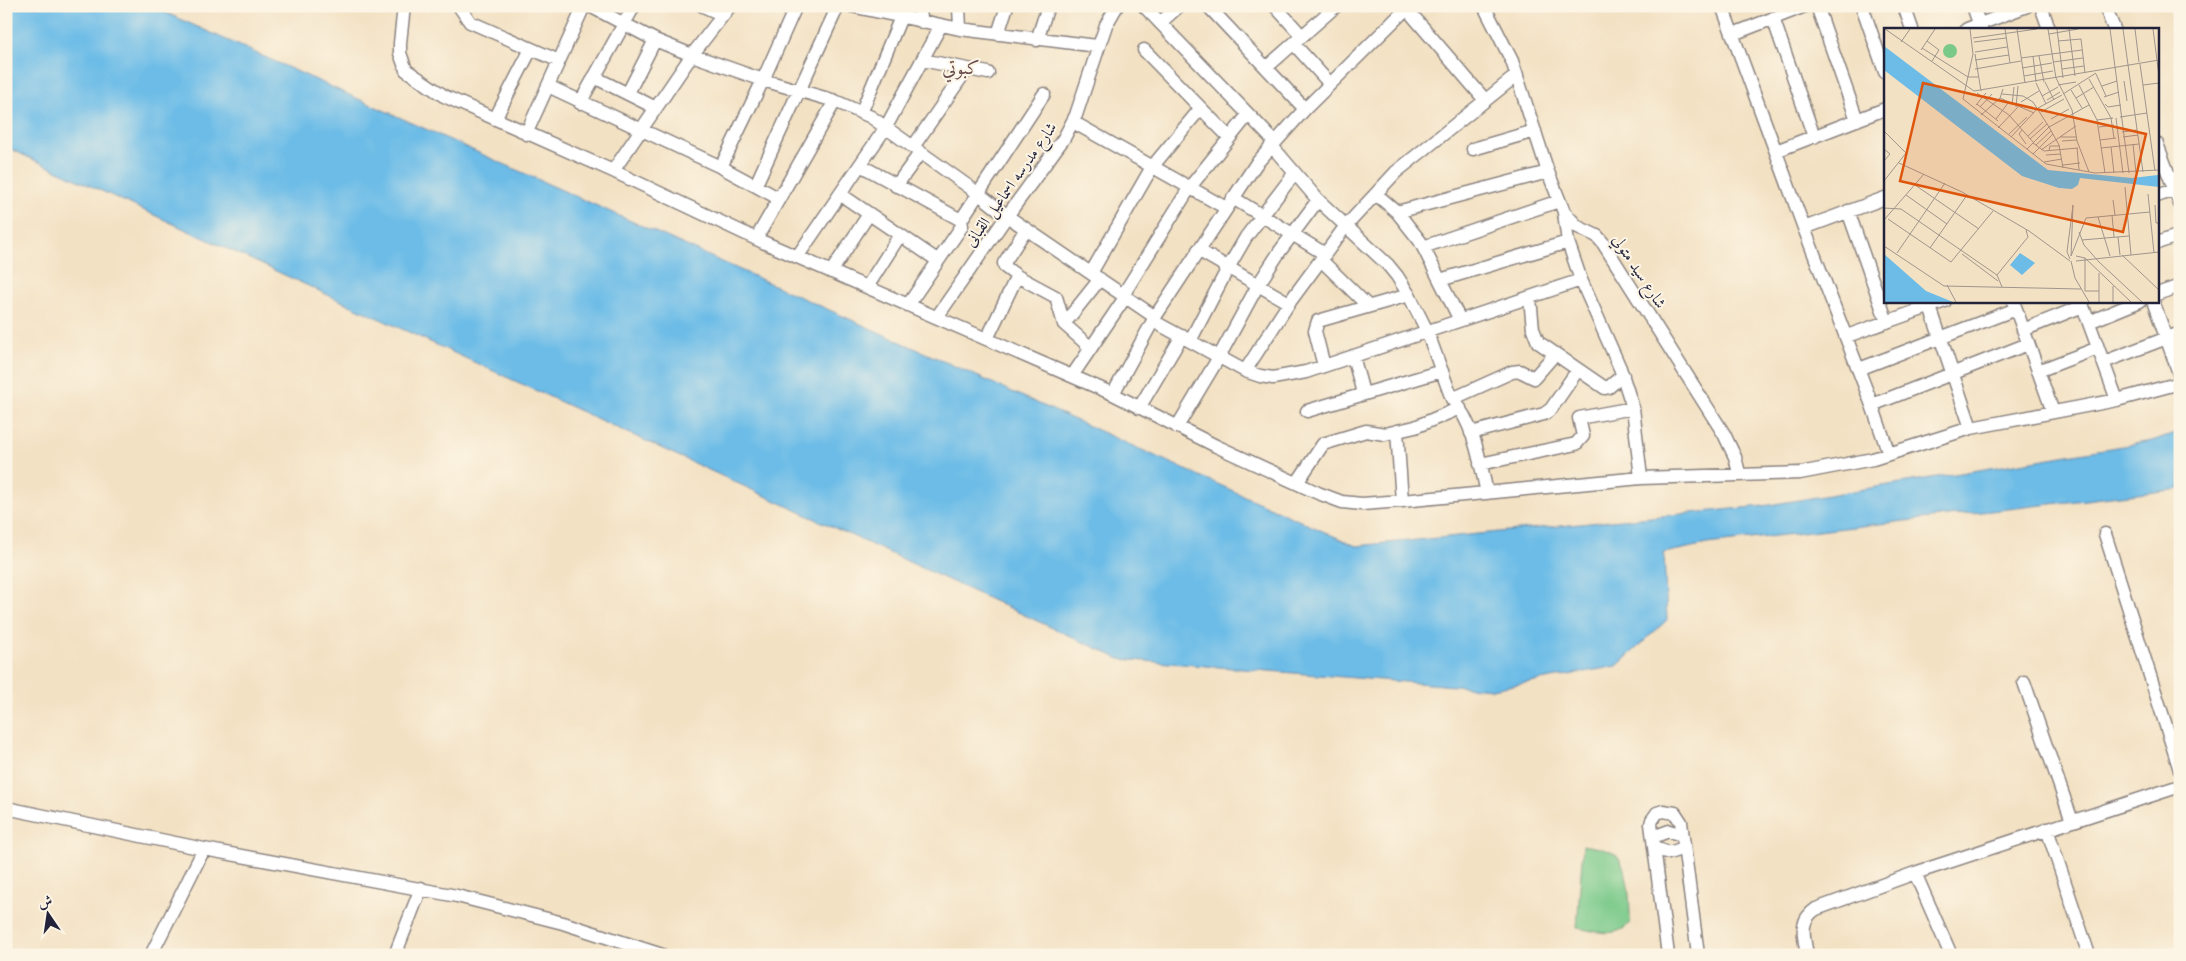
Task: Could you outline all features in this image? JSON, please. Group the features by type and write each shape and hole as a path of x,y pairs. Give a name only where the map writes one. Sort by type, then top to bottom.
{"street":[{"path":"404,6 400,54 406,70 444,96 613,171 756,239 1114,394 1177,427 1296,483 1342,502 1362,504 1402,501 1641,478 1739,473 1800,473 1859,462 1970,428 2117,400 2180,383"},
{"path":"459,6 470,22 559,61"},
{"path":"526,134 584,6"},
{"path":"590,6 655,40 692,55 764,80 835,101 862,113 886,127 1007,216 1125,296 1154,319 1245,371 1273,378 1306,372 1581,280"},
{"path":"580,103 634,6"},
{"path":"613,171 692,55 726,11 703,6"},
{"path":"721,167 764,80 796,6"},
{"path":"758,180 838,6"},
{"path":"850,6 880,10 922,22 1037,40 1097,46"},
{"path":"919,6 922,22"},
{"path":"959,6 960,28"},
{"path":"998,34 1007,6"},
{"path":"1037,40 1048,6"},
{"name":"شارع مدرسه اسماعيل القبانى","path":"937,317 1064,138 1073,122 1097,46 1117,6"},
{"path":"1144,6 1248,115 1273,143 1294,174 1318,200 1388,265 1409,295 1427,331 1456,404 1471,433 1487,493"},
{"path":"1160,23 1179,6"},
{"path":"1208,6 1305,109"},
{"path":"1275,6 1330,84"},
{"path":"1267,67 1336,6"},
{"name":"شارع سيد متولي","path":"1484,6 1517,75 1548,172 1562,207 1578,227 1604,242 1724,434 1735,457 1739,473"},
{"path":"1722,6 1804,228 1847,336 1888,454"},
{"path":"1733,34 1806,6"},
{"path":"1817,6 1857,120"},
{"path":"1862,6 1884,69"},
{"path":"1904,6 1912,28"},
{"path":"1973,6 1976,27 2027,6"},
{"path":"2041,6 2049,28"},
{"path":"2106,6 2109,27"},
{"path":"1114,394 1154,319 1229,203 1273,143 1408,7 1485,100"},
{"path":"862,113 901,17"},
{"path":"1773,18 1814,137"},
{"path":"797,257 886,127 941,25"},
{"path":"628,93 655,40"},
{"path":"495,119 531,49"},
{"path":"1144,50 1229,137"},
{"path":"922,60 988,73"},
{"path":"896,186 916,150 967,69"},
{"path":"1245,371 1289,304 1345,227 1396,172 1517,75"},
{"path":"594,77 656,108"},
{"path":"548,86 580,103 755,183 778,198"},
{"path":"908,304 962,226 961,220 1044,94"},
{"path":"756,239 835,101"},
{"path":"1064,324 1096,276 1152,167 1200,108"},
{"path":"1776,151 1884,109"},
{"path":"1072,376 1125,296 1190,187 1248,115"},
{"path":"1073,122 1190,187 1262,214 1293,233 1323,257 1368,306"},
{"path":"1473,149 1535,132"},
{"path":"2158,146 2180,204"},
{"path":"860,165 961,220"},
{"path":"1398,212 1548,172"},
{"path":"1139,408 1186,338 1262,214 1294,174"},
{"path":"2158,196 2174,190"},
{"path":"840,194 937,260"},
{"path":"1376,194 1398,212 1423,247 1460,320"},
{"path":"1804,228 1884,198"},
{"path":"1177,427 1219,357 1258,285 1318,200"},
{"path":"1423,247 1562,207 1568,242 1581,280 1623,375 1633,408 1641,478"},
{"path":"1848,211 1887,322"},
{"path":"831,272 869,214"},
{"path":"1026,229 1004,263 1006,268 1056,297 1064,324 1091,348"},
{"path":"867,287 900,235"},
{"path":"2158,243 2180,235"},
{"path":"1440,280 1568,242"},
{"path":"1198,250 1289,304"},
{"path":"987,339 1017,276"},
{"path":"2158,294 2180,286"},
{"path":"1324,366 1315,331 1316,324 1322,319 1409,295"},
{"path":"1530,298 1536,338 1543,346 1577,371 1605,388 1609,387 1623,375"},
{"path":"2089,322 2138,302"},
{"path":"2153,302 2180,376"},
{"path":"1847,336 1929,304 1970,428"},
{"path":"2023,330 2082,304 2117,400"},
{"path":"1859,369 1941,338 2014,305 2053,412"},
{"path":"2104,362 2180,333"},
{"path":"1872,405 2028,344"},
{"path":"2038,371 2098,348"},
{"path":"1296,483 1323,444 1366,431 1385,434 1425,423 1512,372 1520,372 1534,378 1554,354"},
{"path":"1353,356 1363,393"},
{"path":"1307,411 1442,371"},
{"path":"1471,433 1544,414 1551,409 1577,371"},
{"path":"1480,464 1576,444 1583,436 1579,418 1633,408"},
{"path":"1397,431 1402,501"},
{"path":"2105,534 2180,770"},
{"path":"2024,682 2072,821"},
{"path":"1807,955 1803,932 1804,922 1809,913 1816,909 1915,873 2180,786"},
{"path":"6,808 204,849 421,888 528,914 655,954"},
{"path":"1668,955 1652,820 1657,813 1663,811 1675,813 1679,818 1698,955"},
{"path":"2047,830 2089,955"},
{"path":"1654,842 1669,831 1683,841"},
{"path":"1654,842 1669,853 1683,841"},
{"path":"151,955 204,849"},
{"path":"1915,873 1951,955"},
{"path":"395,955 421,888"}],"green space":[{"path":"1583,845 1610,851 1619,858 1623,866 1628,885 1630,923 1618,931 1605,933 1577,928"}],"water":[{"path":"6,6 151,6 1356,546 1763,506 2152,441 2180,431 2180,489 1707,544 1664,553 1667,620 1617,666 1492,689 1120,659 6,147"}],"district":[{"name":"كبوتي","path":"961,67"}]}
